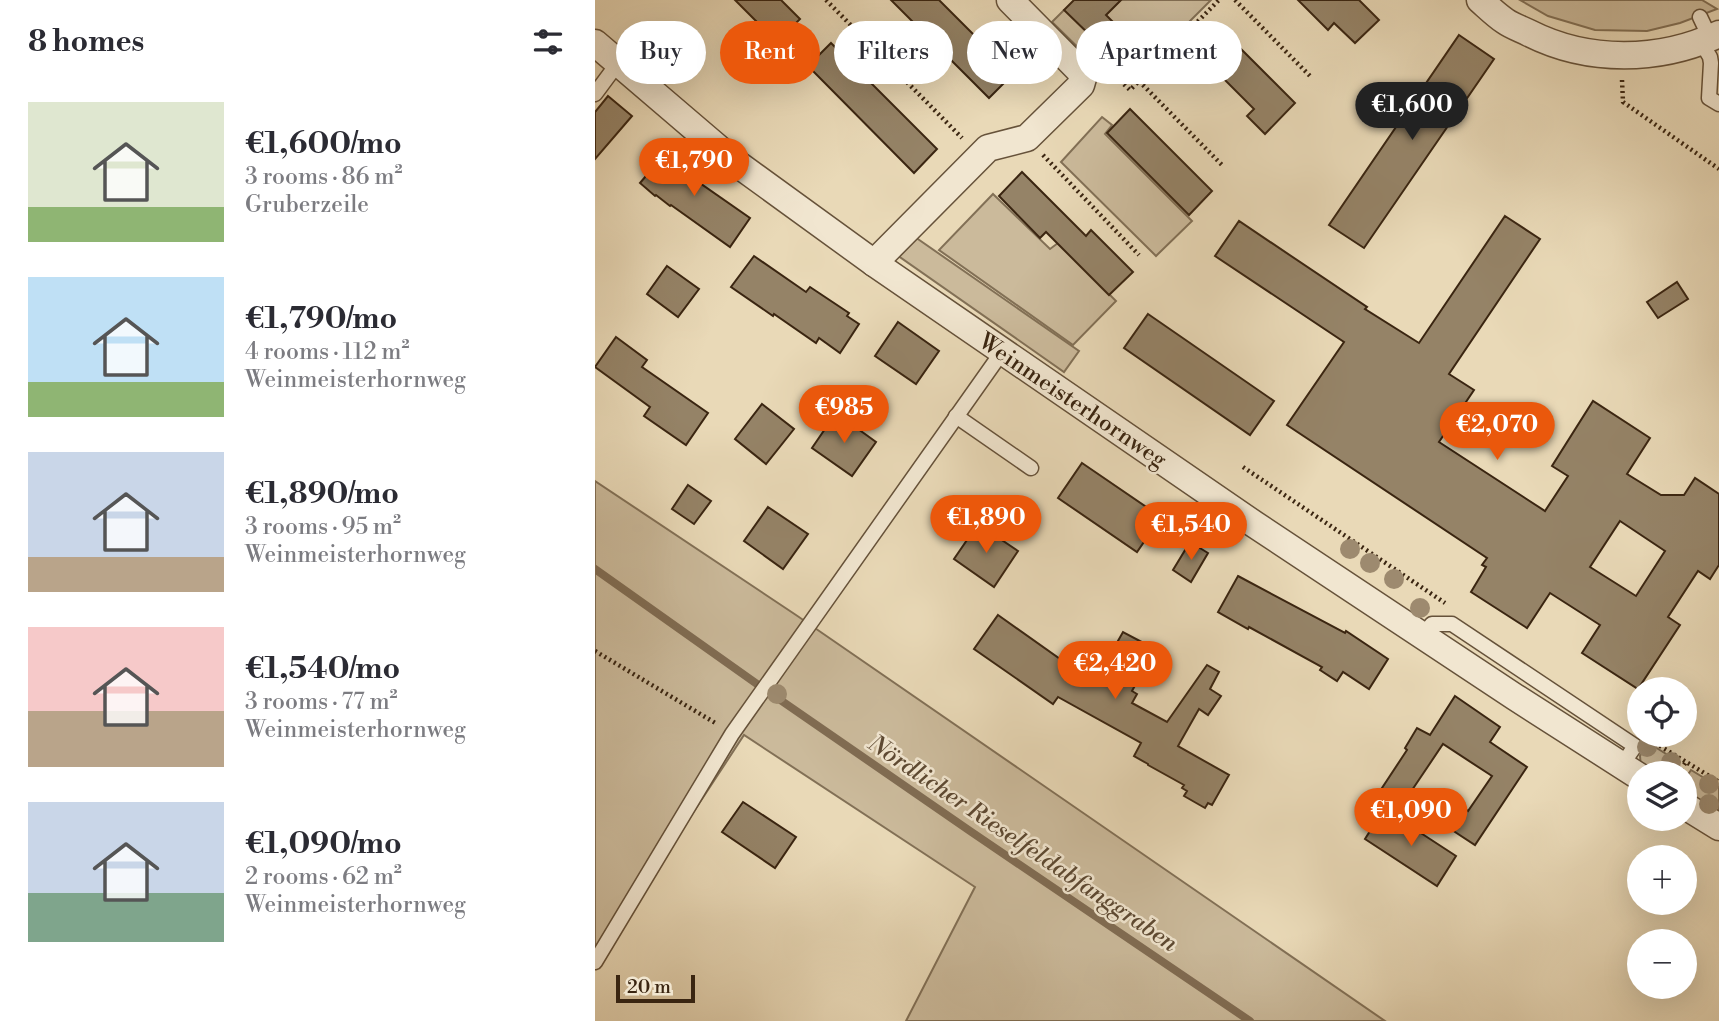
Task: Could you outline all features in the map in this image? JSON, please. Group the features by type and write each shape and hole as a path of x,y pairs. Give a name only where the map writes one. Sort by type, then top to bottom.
{"street":[{"path":"1010,0 1076,67"},
{"path":"1480,0 1507,22 1536,37 1559,46 1606,55 1641,54 1680,48 1707,33"},
{"name":"Weinmeisterhornweg","path":"595,43 616,61"},
{"name":"Weinmeisterhornweg","path":"643,84 732,160 874,263 1254,524 1627,768"},
{"path":"874,263 988,148 1027,138 1081,84"},
{"path":"1697,813 1719,827"}],"lane":[{"path":"1707,33 1711,63 1709,98 1719,104"},
{"path":"595,94 616,66"},
{"path":"595,962 732,734 1002,352"},
{"path":"956,416 1031,468"}],"path":[{"path":"826,0 980,156"},
{"path":"1198,21 1219,0"},
{"path":"1235,0 1312,78"},
{"path":"1622,73 1623,103 1719,169"},
{"path":"1142,84 1222,165"},
{"path":"1027,138 1139,255"},
{"path":"1243,467 1447,604"},
{"path":"595,651 732,734"},
{"path":"1662,747 1684,761"},
{"path":"1697,769 1719,782"}],"shaded area":[{"path":"1121,0 1211,0 1190,21 1076,21 1076,46 1062,32 1062,21 1053,21 1064,10 1106,15"},
{"path":"1520,0 1702,0 1717,9 1680,23 1647,31 1595,30 1548,16"},
{"path":"1102,117 1112,125 1105,134 1192,221 1156,256 1061,162"},
{"path":"993,194 1050,249 1058,243 1116,301 1073,345 939,250"},
{"path":"915,237 1079,351 1064,372 897,255"},
{"path":"595,481 796,615 1385,1021 906,1021 975,887 744,735 595,962"},
{"path":"1644,747 1655,747 1677,761 1640,761"},
{"path":"1697,774 1719,787 1719,817 1697,803"}],"building":[{"path":"735,0 781,0 800,19 798,21 756,21"},
{"path":"891,0 939,0 967,28 967,76 953,62 953,21 912,21"},
{"path":"1074,0 1121,0 1106,15 1112,21 1076,22 1064,10"},
{"path":"1298,0 1359,0 1379,20 1355,43 1334,23 1328,30"},
{"path":"1459,35 1494,59 1364,248 1329,225"},
{"path":"831,43 834,46 834,84 872,84 937,149 914,173 820,78 820,54"},
{"path":"1242,50 1295,103 1265,134 1247,116 1254,109 1229,84 1242,84"},
{"path":"975,84 1003,84 989,98"},
{"path":"608,96 632,116 595,159 595,112"},
{"path":"1130,109 1212,191 1189,215 1107,133"},
{"path":"670,148 693,168 687,174 750,218 730,247 640,183"},
{"path":"1022,172 1086,236 1091,230 1133,272 1109,295 1046,232 1040,238 999,196"},
{"path":"1505,216 1540,239 1449,374 1474,390 1439,442 1545,511 1568,476 1552,466 1593,401 1650,438 1627,474 1661,495 1684,495 1695,478 1719,494 1719,565 1710,579 1698,571 1668,617 1680,625 1646,677 1627,677 1627,682 1582,653 1600,625 1550,593 1527,628 1471,592 1486,567 1482,565 1487,558 1287,425 1344,342 1215,256 1239,221 1367,307 1365,309 1419,343","holes":["1620,521 1665,551 1636,596 1590,567"]},
{"path":"754,256 806,292 810,287 849,313 847,316 859,324 840,353 819,338 816,343 731,287"},
{"path":"667,266 699,289 678,317 647,294"},
{"path":"1677,282 1688,299 1658,318 1647,302"},
{"path":"1148,314 1274,401 1250,435 1124,348"},
{"path":"898,322 939,351 916,384 875,356"},
{"path":"616,337 647,360 642,367 708,413 686,445 644,416 650,407 595,367"},
{"path":"762,404 794,429 766,464 735,439"},
{"path":"836,413 876,442 852,476 812,448"},
{"path":"1082,463 1161,517 1137,552 1058,498"},
{"path":"688,485 711,501 694,524 672,509"},
{"path":"768,507 808,534 783,569 744,541"},
{"path":"978,524 1018,551 994,587 954,559"},
{"path":"1190,542 1208,553 1191,582 1173,570"},
{"path":"1238,576 1345,633 1346,631 1388,659 1369,689 1343,672 1337,681 1320,670 1322,667 1218,612"},
{"path":"998,615 1094,683 1123,632 1155,649 1132,691 1137,694 1132,703 1167,722 1207,665 1219,672 1210,689 1221,696 1208,715 1199,709 1178,746 1229,775 1212,805 1208,803 1205,808 1184,796 1187,791 1182,788 1184,785 1134,756 1141,743 1058,697 1053,704 974,649"},
{"path":"1455,696 1500,727 1490,742 1527,767 1475,845 1452,830 1492,776 1443,744 1404,802 1382,788 1407,750 1405,748 1417,728 1430,735"},
{"path":"743,802 796,837 775,868 722,832"},
{"path":"1384,809 1456,856 1437,886 1365,839"}],"waterway":[{"name":"Nördlicher Rieselfeldabfanggraben","path":"595,569 757,684"},
{"name":"Nördlicher Rieselfeldabfanggraben","path":"776,697 1250,1021"}]}
